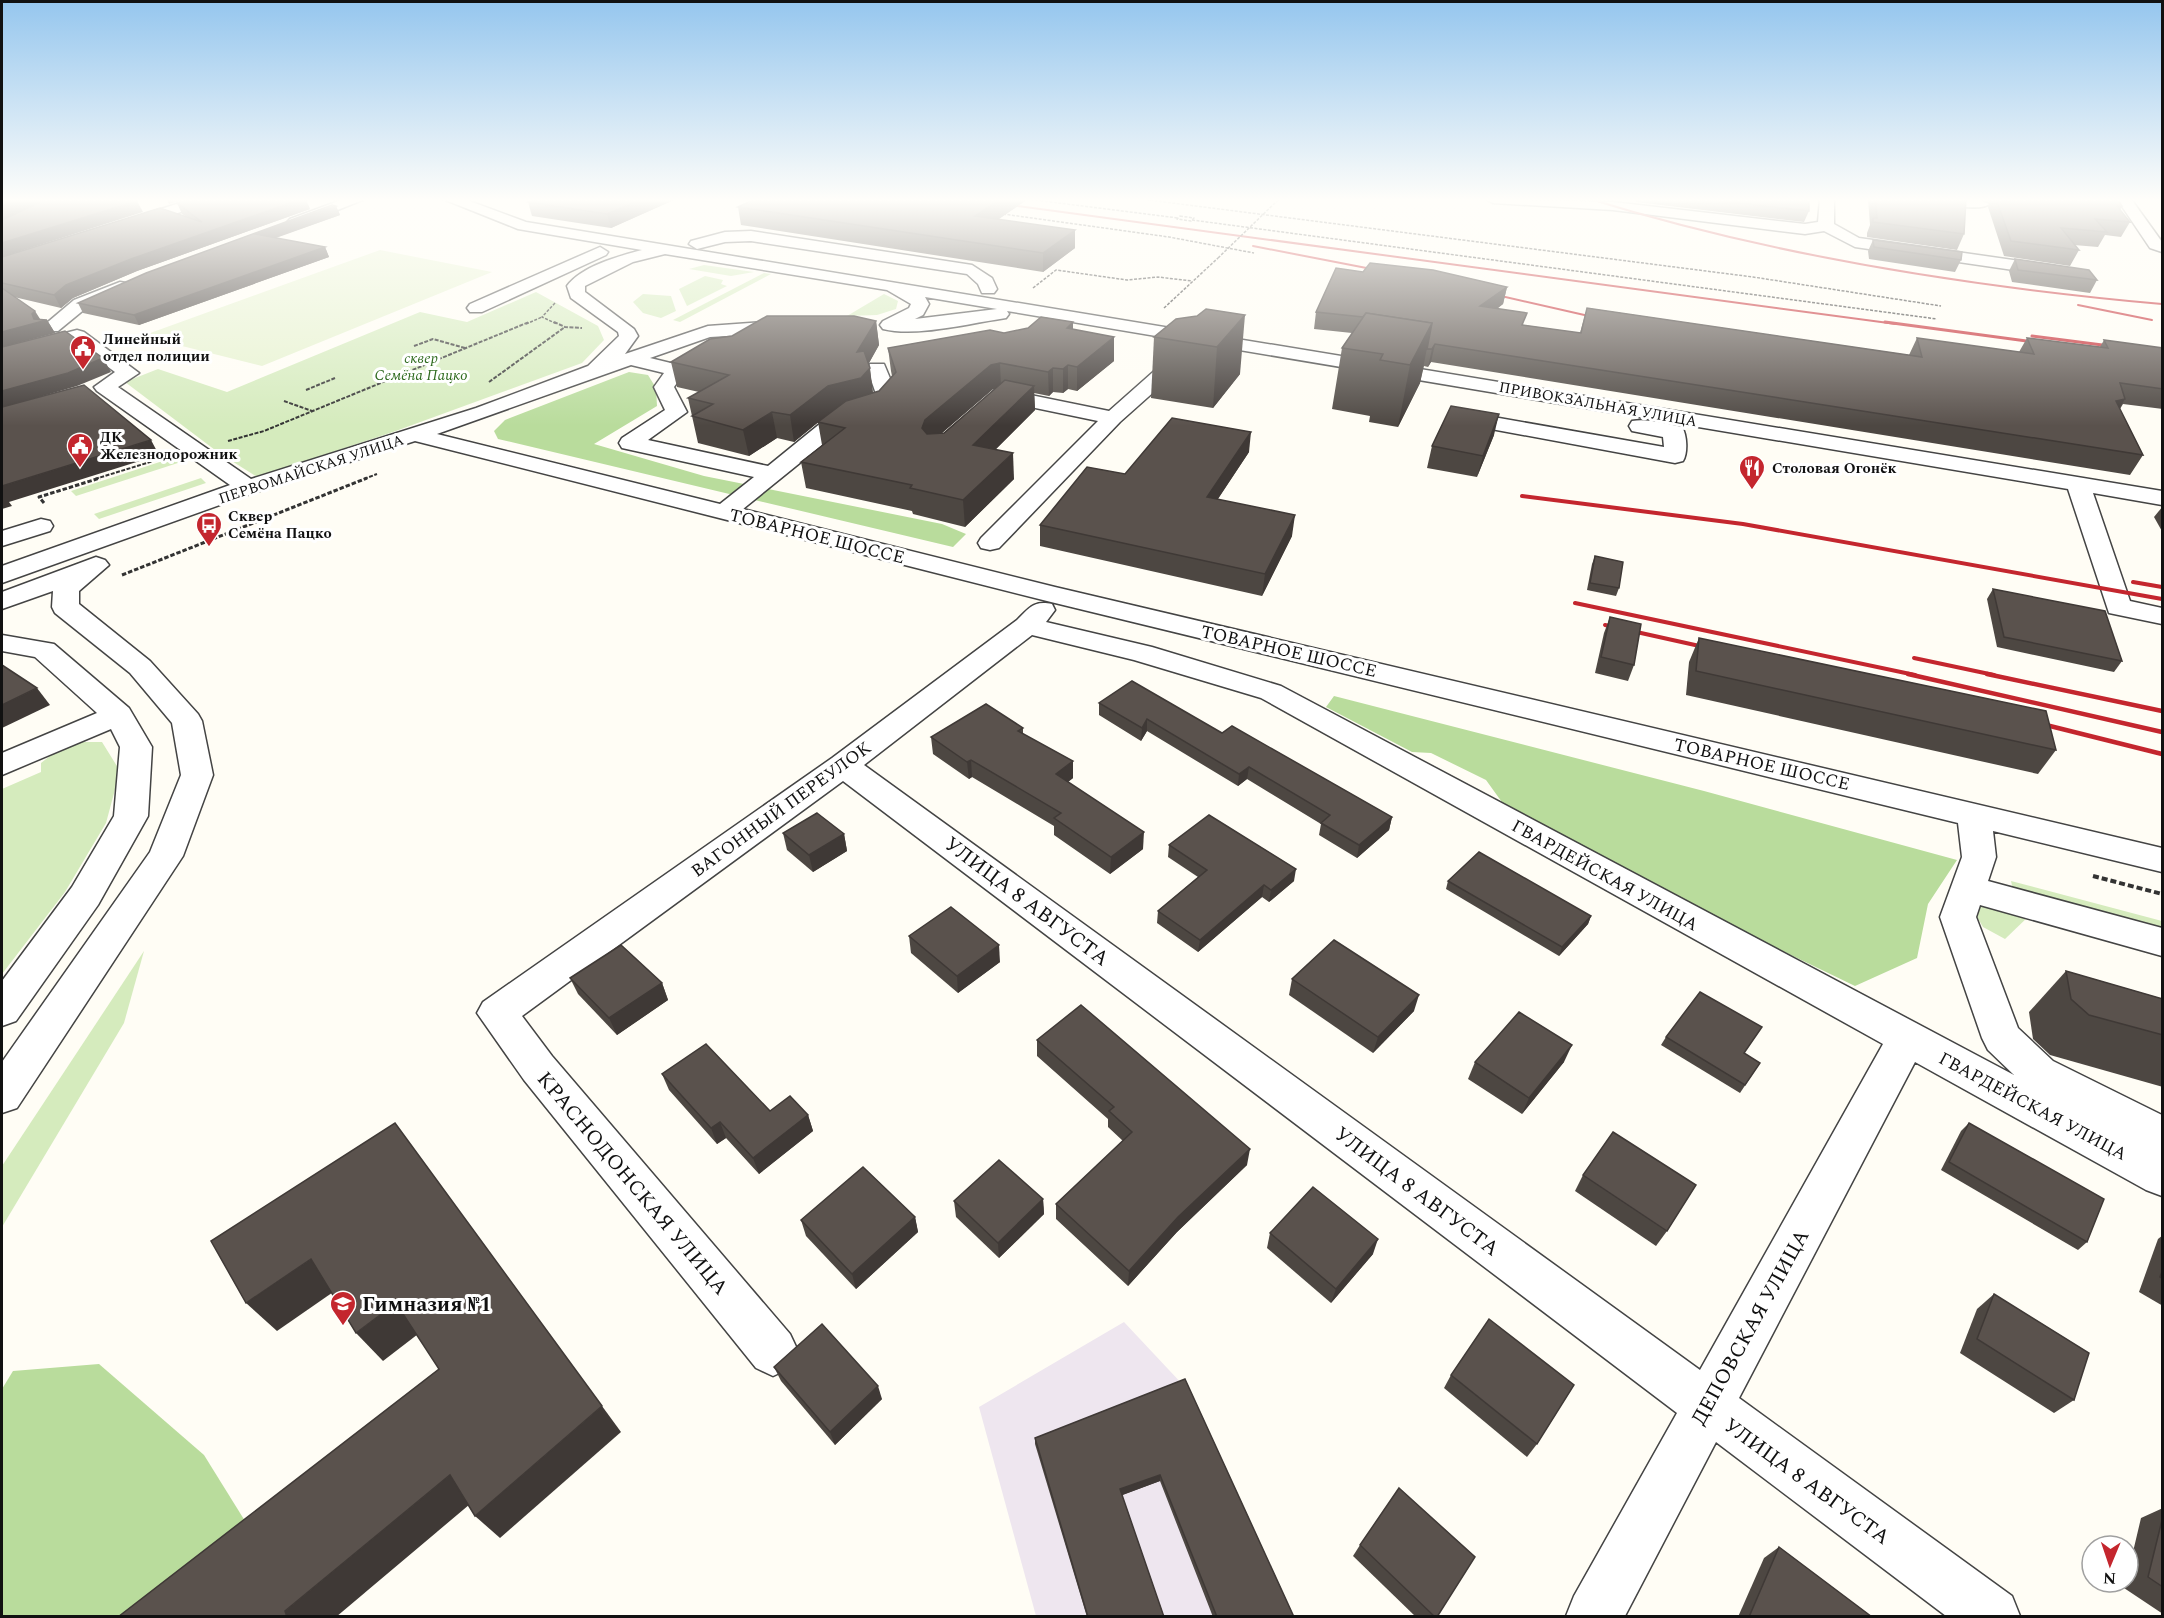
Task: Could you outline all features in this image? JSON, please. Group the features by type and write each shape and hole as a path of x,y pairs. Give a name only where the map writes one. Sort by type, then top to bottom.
{"street":[{"path":"476,308 551,275"},
{"path":"593,275 581,280 576,286 577,294 647,324"},
{"name":"ПРИВОКЗАЛЬНАЯ УЛИЦА","path":"821,275 891,286 987,295 1034,310 1145,326 1194,343 2163,498"},
{"path":"931,275 971,281 987,295"},
{"path":"51,327 80,304 134,282"},
{"name":"ПРИВОКЗАЛЬНАЯ УЛИЦА","path":"889,325 917,310 920,304 916,298 891,286"},
{"name":"ПЕРВОМАЙСКАЯ УЛИЦА","path":"2,575 248,488 417,435 595,370 618,350 629,336 606,305"},
{"name":"ПРИВОКЗАЛЬНАЯ УЛИЦА","path":"867,325 928,324 1034,310"},
{"path":"667,327 806,326"},
{"path":"595,370 708,332 748,327"},
{"path":"2,355 77,336 129,373 104,387 81,393"},
{"path":"990,543 1113,418 1194,343 1674,432 1675,456 1499,424"},
{"path":"630,359 676,370 664,387 676,412 630,443 771,474"},
{"path":"724,513 840,418 873,410 887,395 877,368"},
{"path":"104,387 248,488"},
{"path":"977,417 1001,395 1113,418"},
{"name":"ПЕРВОМАЙСКАЯ УЛИЦА","path":"2,601 107,571 324,479 417,435"},
{"name":"ТОВАРНОЕ ШОССЕ","path":"417,435 1055,595 2163,860"},
{"path":"2078,484 2119,607 2163,616"},
{"path":"2,539 44,516"},
{"path":"2,1095 166,856 197,775 187,721 140,667 65,607 66,588 107,571"},
{"name":"ВАГОННЫЙ ПЕРЕУЛОК","path":"497,1013 843,765 1027,626 1055,595"},
{"name":"ГВАРДЕЙСКАЯ УЛИЦА","path":"1027,626 1142,653 1271,692 2163,1176"},
{"path":"2,643 44,650 118,715 136,747 131,816 85,896 2,1010"},
{"path":"1271,692 1297,653"},
{"path":"2,765 118,715"},
{"name":"УЛИЦА 8 АВГУСТА","path":"843,765 1992,1617"},
{"path":"1974,815 1979,857 1958,917 2002,1038 2039,1072 2163,1136"},
{"path":"1968,889 2163,942"},
{"name":"КРАСНОДОНСКАЯ УЛИЦА","path":"497,1013 538,1068 773,1351"},
{"name":"ДЕПОВСКАЯ УЛИЦА","path":"1594,1617 1908,1039"}],"path":[{"path":"1145,326 1200,275"},
{"path":"1602,275 1937,319"},
{"path":"1733,275 1941,306"},
{"path":"44,516 39,497 192,450 264,431 542,317"},
{"path":"488,383 565,327"},
{"path":"414,346 433,339 467,348"},
{"path":"306,390 335,378"},
{"path":"284,401 313,411"},
{"path":"107,571 361,483 385,470"}],"shaded area":[{"path":"1124,1322 1184,1386 1289,1616 1036,1616 979,1407"}],"green space":[{"path":"312,275 486,275 262,366 142,336"},
{"path":"761,275 770,275 680,322 673,320"},
{"path":"705,276 723,280 721,284 727,286 687,306 679,289"},
{"name":"сквер Семёна Пацко","path":"536,292 598,326 604,340 582,363 393,432 257,477 219,453 125,382 158,369 227,392 420,312 467,322"},
{"path":"643,294 671,296 676,311 661,318 643,313 633,302"},
{"path":"884,294 898,301 896,309 877,315 847,316"},
{"path":"629,372 648,375 656,388 657,406 594,444 704,476 942,524 966,534 953,547 498,439 494,431 505,420"},
{"path":"175,457 181,462 76,496 71,491"},
{"path":"201,478 206,483 99,519 94,514"},
{"path":"1334,696 1704,791 1957,860 1928,904 1917,958 1855,986 1517,823 1486,780 1431,753 1412,752 1326,707"},
{"path":"80,742 102,742 120,771 106,823 65,892 2,974 2,789 41,772 41,763 55,752"},
{"path":"2011,881 2162,921 2162,929 2013,890"},
{"path":"1982,905 2031,914 2005,939 1983,927 1974,912"},
{"path":"144,951 124,1023 2,1227 2,1166"},
{"path":"99,1364 204,1455 245,1521 196,1616 2,1616 2,1389 13,1371"}],"building":[{"path":"2,275 92,275 66,285 54,295 2,283"},
{"path":"143,275 248,275 134,315 78,303"},
{"path":"1333,275 1453,275 1507,287 1480,306 1527,313 1522,325 1581,333 1587,308 1922,357 1917,338 2034,354 2027,338 2108,348 2104,340 2163,348 2163,389 2120,383 2125,399 2116,401 2143,455 1435,344 1432,349 1427,349 1432,323 1366,313 1363,317 1316,312"},
{"path":"2054,275 2093,275 2097,280"},
{"path":"2,288 35,311 32,314 34,319 47,320 2,332"},
{"path":"1206,309 1245,315 1217,347 1154,337 1176,319 1197,316"},
{"path":"1366,313 1432,323 1410,365 1380,360 1383,354 1342,348"},
{"path":"767,316 854,316 876,321 857,352 864,351 870,368 861,378 828,386 790,415 772,412 743,430 692,416 713,404 688,398 729,375 671,362 710,339 732,336"},
{"path":"1041,317 1073,322 1067,328 1114,337 1077,367 1068,365 1063,369 1053,368 1048,372 1000,363 991,365 925,420 922,428 927,434 944,433 1005,380 1034,386 973,445 1013,453 963,500 910,488 912,485 801,462 845,428 818,422 846,401 879,391 896,372 888,348 990,330 1004,333 1028,328"},
{"path":"65,331 103,358 68,373 2,391 2,347"},
{"path":"84,385 151,440 2,486 2,407"},
{"path":"1451,406 1499,414 1483,456 1432,446"},
{"path":"1172,418 1251,432 1207,497 1295,515 1265,574 1040,525 1087,467 1125,474"},
{"path":"1595,556 1623,562 1619,588 1590,583"},
{"path":"1993,589 2105,611 2122,661 2004,637"},
{"path":"1610,617 1641,624 1634,665 1601,657"},
{"path":"1699,638 2046,711 2056,750 1696,671"},
{"path":"2,665 37,688 2,705"},
{"path":"1132,681 1222,733 1232,726 1392,817 1359,845 1321,823 1330,815 1249,767 1239,774 1147,719 1142,728 1099,703"},
{"path":"986,704 1023,728 1018,731 1073,761 1056,774 1144,832 1111,857 1054,818 1061,813 971,760 967,762 931,737"},
{"path":"817,813 844,834 809,855 783,833"},
{"path":"1209,815 1296,869 1271,890 1264,885 1200,940 1158,911 1207,870 1169,845"},
{"path":"1479,852 1591,916 1562,947 1448,881"},
{"path":"951,907 999,945 957,976 909,936"},
{"path":"1334,940 1419,995 1378,1037 1292,979"},
{"path":"621,945 662,983 609,1018 570,978"},
{"path":"2066,971 2163,999 2163,1035 2089,1015 2071,999"},
{"path":"1700,992 1762,1027 1744,1053 1760,1063 1745,1085 1666,1037"},
{"path":"1081,1005 1250,1149 1178,1217 1129,1271 1056,1204 1132,1132 1109,1111 1114,1107 1037,1040"},
{"path":"1519,1012 1572,1045 1529,1098 1475,1062"},
{"path":"706,1044 770,1111 790,1096 808,1115 753,1158 720,1122 711,1128 662,1074"},
{"path":"395,1123 602,1406 475,1516 450,1475 285,1611 287,1617 118,1617 439,1369 396,1303 356,1333 311,1259 246,1303 211,1241"},
{"path":"1969,1123 2104,1199 2087,1242 1949,1162"},
{"path":"1613,1132 1696,1185 1667,1231 1583,1175"},
{"path":"999,1160 1043,1199 998,1243 954,1201"},
{"path":"863,1167 915,1217 852,1274 801,1220"},
{"path":"1313,1187 1378,1239 1336,1289 1270,1233"},
{"path":"1994,1294 2089,1353 2074,1400 1977,1339"},
{"path":"1489,1319 1574,1385 1537,1444 1451,1375"},
{"path":"822,1324 878,1386 830,1432 774,1367"},
{"path":"1185,1379 1294,1617 1217,1617 1160,1475 1120,1489 1164,1617 1088,1617 1035,1438"},
{"path":"1399,1488 1475,1557 1437,1617 1360,1545"},
{"path":"2163,1516 2163,1587 2148,1577"},
{"path":"1779,1547 1872,1617 1749,1617"}],"railway":[{"path":"1528,275 1896,324"},
{"path":"1925,275 2090,297 2162,304"},
{"path":"1488,293 1602,319"},
{"path":"2078,305 2152,320"},
{"path":"1885,322 2041,343"},
{"path":"2032,336 2118,347"},
{"path":"1522,496 1743,524 2162,599"},
{"path":"2133,582 2162,587"},
{"path":"1575,603 1915,675"},
{"path":"1605,625 1713,649"},
{"path":"1914,658 1994,675"},
{"path":"1908,674 2162,732"},
{"path":"1987,674 2162,711"},
{"path":"2034,722 2162,754"}],"place":[{"name":"Линейный отдел полиции","path":"83,371"},
{"name":"ДК Железнодорожник","path":"80,469"},
{"name":"Столовая Огонёк","path":"1752,491"},
{"name":"Сквер Семёна Пацко","path":"209,548"},
{"name":"Гимназия №1","path":"343,1327"}]}
